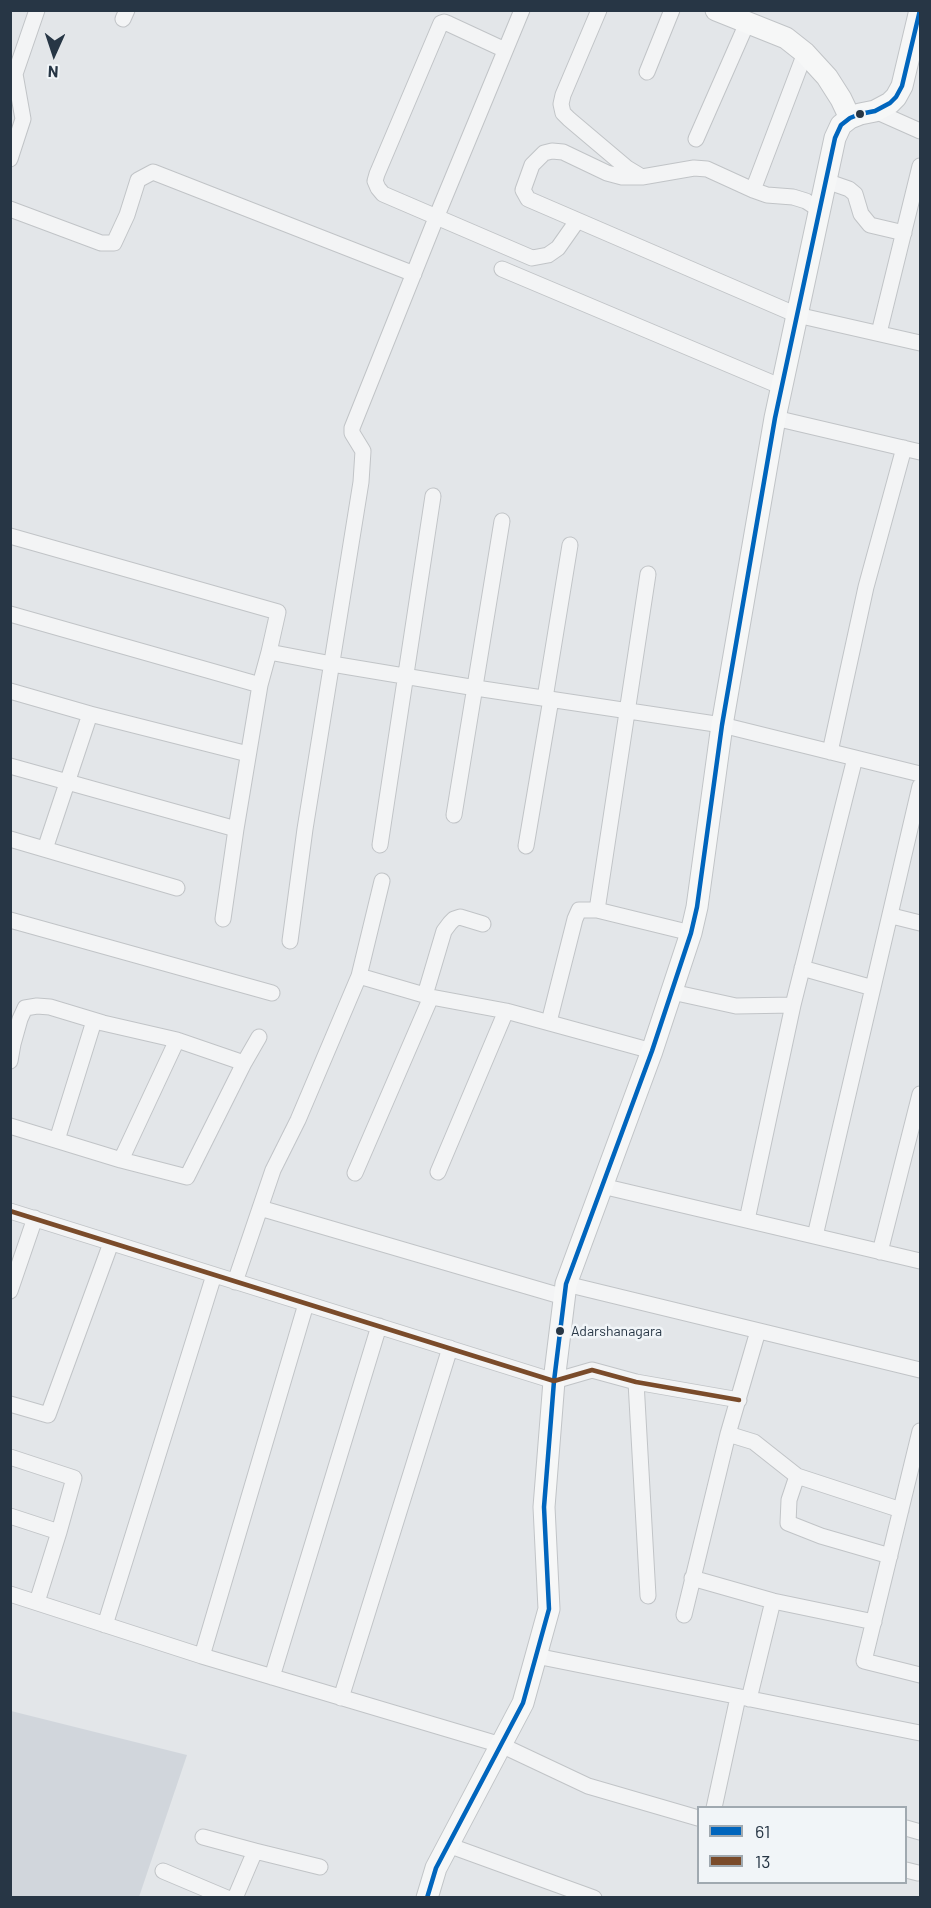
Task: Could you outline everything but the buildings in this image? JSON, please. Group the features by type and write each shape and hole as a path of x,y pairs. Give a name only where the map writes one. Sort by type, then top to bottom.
{"street":[{"path":"10,159 17,116 15,74 37,10"},
{"path":"290,941 305,829 363,461 363,451 352,433 352,428 522,10"},
{"path":"599,10 561,104 569,119 627,168 642,177"},
{"path":"647,72 672,10"},
{"path":"428,1898 436,1868 524,1703 549,1609 544,1508 554,1381 565,1290 652,1051 691,933 697,907 722,725 775,418 835,138 841,125 849,118 875,111 896,96 902,86 920,10"},
{"path":"696,139 731,16 786,38 805,53 827,77 842,99 849,118"},
{"path":"505,50 449,24 441,23 375,182 383,194 532,258 548,255 558,248 577,221"},
{"path":"753,190 805,53"},
{"path":"875,111 921,131"},
{"path":"820,210 806,201 793,197 767,195 753,190 707,169 694,168 642,177 622,177 563,152 544,153 532,165 525,182 524,195 528,199 577,221 797,315 921,343"},
{"path":"879,333 921,166"},
{"path":"10,209 101,243 114,243 127,215 138,180 153,172 414,274"},
{"path":"826,182 849,189 855,194 861,214 870,225 904,233"},
{"path":"502,268 782,387"},
{"path":"775,418 921,452"},
{"path":"830,752 866,587 904,448"},
{"path":"380,845 433,496"},
{"path":"454,815 502,521"},
{"path":"10,536 278,612 260,685 223,919"},
{"path":"526,846 570,545"},
{"path":"597,910 648,574"},
{"path":"10,614 260,685"},
{"path":"269,652 476,688 722,725 921,774"},
{"path":"10,691 248,754"},
{"path":"45,849 90,714"},
{"path":"747,1220 793,1005 855,758"},
{"path":"10,766 236,830"},
{"path":"815,1236 873,988 892,916 914,849 921,786"},
{"path":"10,839 177,888"},
{"path":"235,1282 273,1170 298,1120 359,976 382,881"},
{"path":"549,1022 579,910 597,910 691,933"},
{"path":"892,916 921,923"},
{"path":"356,1173 428,996 444,932 454,919 460,917 483,924"},
{"path":"10,920 272,993"},
{"path":"802,968 873,988"},
{"path":"359,976 428,996 549,1022 652,1051"},
{"path":"672,992 736,1006 793,1005"},
{"path":"10,1061 12,1044 25,1008 50,1006 94,1021 177,1040 244,1063"},
{"path":"438,1172 506,1011"},
{"path":"57,1140 94,1021"},
{"path":"10,1126 121,1160 187,1177 259,1037"},
{"path":"121,1160 177,1040"},
{"path":"880,1252 921,1094"},
{"path":"602,1186 921,1261"},
{"path":"260,1208 565,1290 758,1331 921,1370"},
{"path":"10,1211 554,1381 592,1370 636,1382 739,1400"},
{"path":"10,1291 35,1218"},
{"path":"10,1404 48,1415 111,1243"},
{"path":"105,1625 214,1275"},
{"path":"202,1656 306,1304"},
{"path":"272,1677 379,1326"},
{"path":"684,1615 728,1434 758,1331"},
{"path":"341,1698 450,1348"},
{"path":"636,1382 648,1596"},
{"path":"921,1431 864,1661 921,1675"},
{"path":"728,1434 754,1442 797,1476 901,1510"},
{"path":"10,1457 74,1478 37,1602"},
{"path":"797,1476 789,1500 788,1523 821,1536 890,1556"},
{"path":"10,1516 59,1532"},
{"path":"692,1578 773,1601 874,1622"},
{"path":"10,1594 202,1656 501,1745 588,1786 697,1817"},
{"path":"715,1806 743,1698 773,1601"},
{"path":"536,1656 921,1733"},
{"path":"203,1837 320,1867"},
{"path":"448,1845 594,1898"},
{"path":"235,1898 255,1851"},
{"path":"163,1871 227,1898"}],"shaded area":[{"path":"11,1711 187,1755 139,1897 11,1897"}],"transit line":[{"name":"61","path":"427,1898 436,1868 523,1703 549,1609 544,1507 554,1381 566,1284 652,1051 691,933 697,907 722,725 775,418 835,138 841,125 850,118 875,111 896,97 902,86 920,10"},
{"name":"13","path":"10,1211 554,1381 592,1370 636,1382 739,1400"}],"place":[{"name":"Adarshanagara","path":"560,1331"}]}
